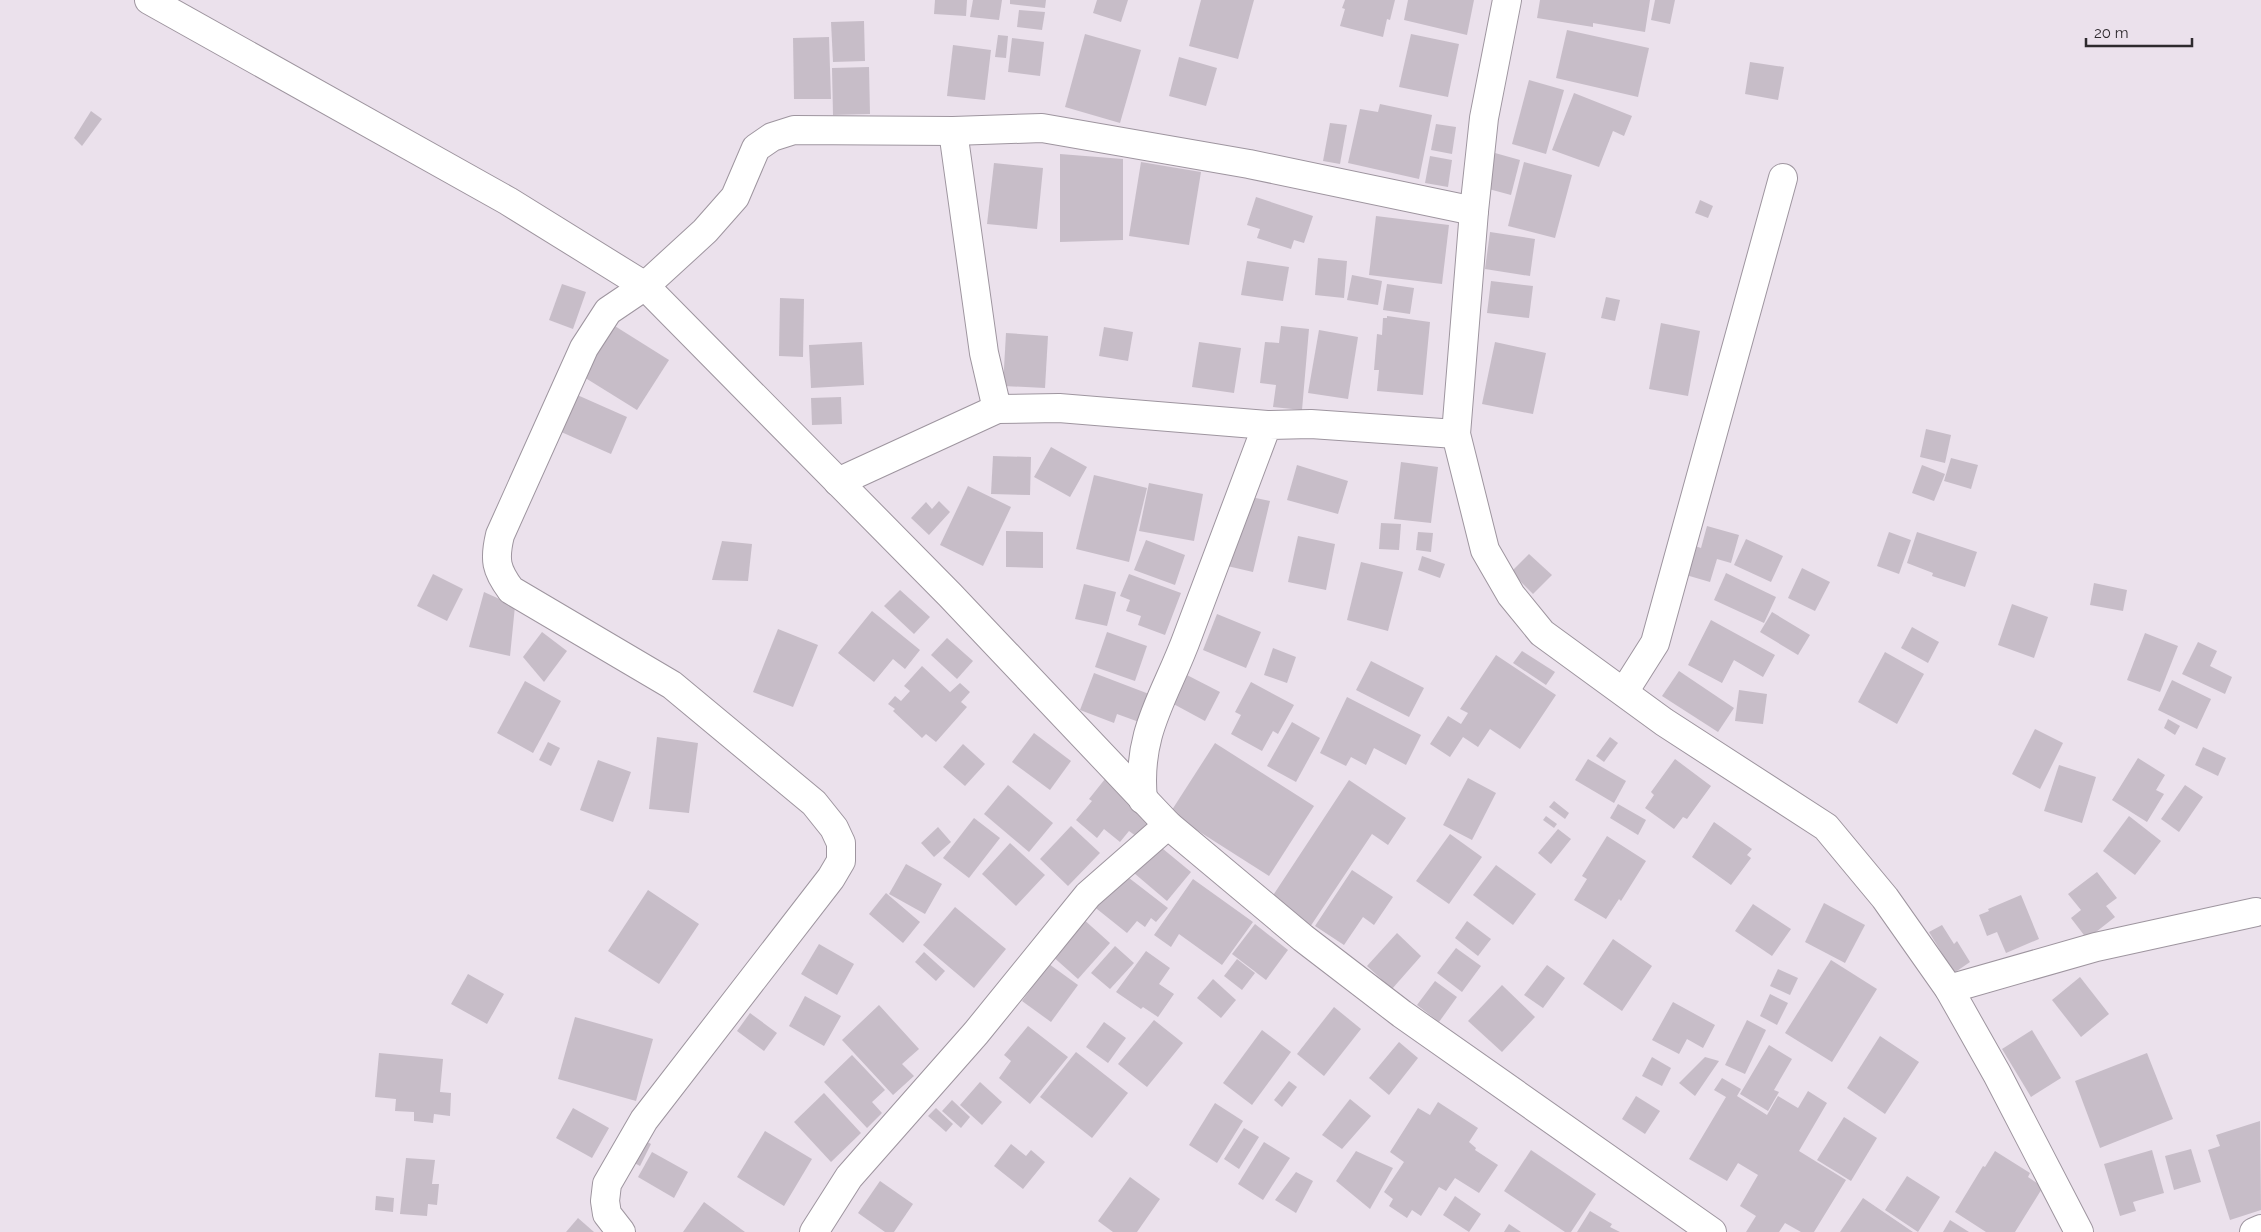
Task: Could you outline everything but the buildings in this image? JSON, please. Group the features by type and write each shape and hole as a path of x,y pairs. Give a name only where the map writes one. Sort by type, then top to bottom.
{"street":[{"path":"149,0 508,201 644,286 950,595 1168,825 1303,938 1402,1014 1712,1232"},
{"path":"1507,0 1484,118 1474,211 1456,434 1485,550 1511,595 1542,633 1664,722 1826,827 1885,898 1949,989 1997,1074 2079,1232"},
{"path":"621,1232 607,1214 605,1201 607,1184 644,1120 831,878 842,861 841,842 834,828 814,803 672,685 511,590 502,578 497,566 497,550 500,535 584,348 608,311 644,286 705,232 735,197 756,148 772,137 794,130 952,131 1042,128 1249,164 1474,211"},
{"path":"952,131 984,353 997,409"},
{"path":"1624,692 1655,642 1783,178"},
{"path":"838,482 997,409 1059,408 1267,425 1311,424 1456,434"},
{"path":"1143,800 1141,780 1143,754 1153,716 1188,637 1267,425"},
{"path":"814,1232 849,1177 976,1033 1088,895 1168,825"},
{"path":"1949,989 2096,947 2256,912"},
{"path":"2254,1232 2261,1229"}]}
